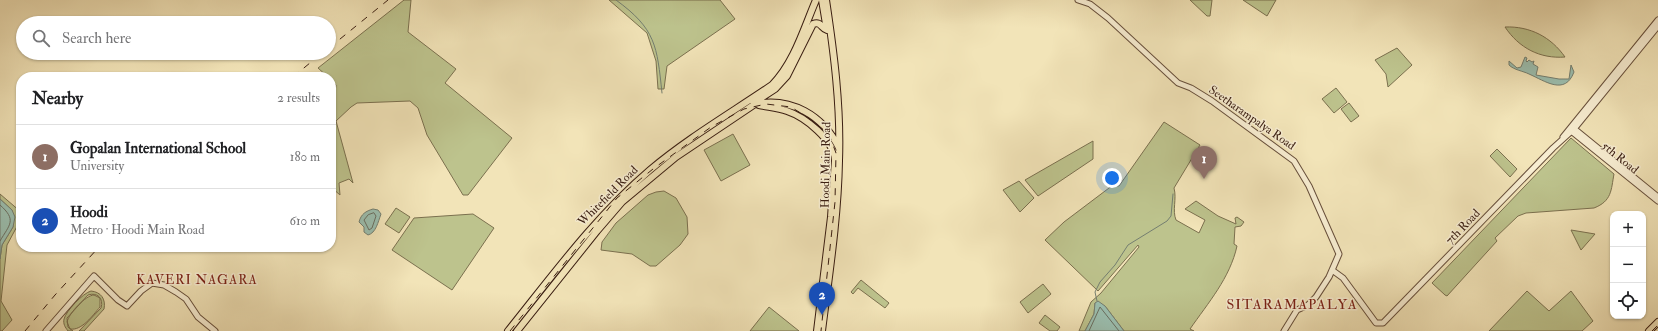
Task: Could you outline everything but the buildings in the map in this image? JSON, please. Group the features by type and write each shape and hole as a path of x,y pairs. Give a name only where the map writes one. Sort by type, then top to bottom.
{"main road":[{"name":"Whitefield Road","path":"508,331 588,230 613,204 668,155 772,85 784,71 816,0"},
{"name":"Hoodi Main Road","path":"822,0 834,85"},
{"name":"Hoodi Main Road","path":"822,331 835,229 837,146 834,85 826,0"},
{"name":"Whitefield Road","path":"748,101 758,100 776,89 794,65 811,26 816,23 821,24 827,30"},
{"path":"769,101 787,103 801,109 828,129 837,146 832,148 822,135 796,116 786,111 755,104 769,101"},
{"name":"Whitefield Road","path":"517,331 622,202 676,157 755,104"},
{"name":"Hoodi Main Road","path":"817,331 836,182"},
{"path":"1649,331 1658,322"}],"street":[{"name":"Seetharampalya Road","path":"1078,0 1090,4 1108,18 1178,83 1191,88 1208,98 1294,161 1309,186 1338,251 1338,257 1316,297 1308,305 1297,310 1284,331"},
{"name":"7th Road","path":"1625,64 1658,20"},
{"name":"7th Road","path":"1332,270 1343,278 1376,323 1383,323 1562,139 1566,138 1625,64 1658,26"},
{"name":"5th Road","path":"1572,129 1658,199"},
{"path":"46,331 94,276 118,300 127,306 141,291 152,283 164,285 186,299 198,316 215,331"}],"green space":[{"path":"404,0 411,0 408,32 456,69 445,83 512,138 468,195 463,195 427,135 418,108 410,101 357,103 336,121 336,72 322,72 318,68 328,60 336,60 336,54"},
{"path":"609,0 720,0 735,19 667,66 664,89 658,89 656,61 647,33"},
{"path":"1190,0 1212,0 1210,16 1207,16"},
{"path":"1243,0 1276,0 1267,16"},
{"path":"1505,27 1523,28 1539,34 1553,44 1565,57 1547,56 1531,51 1517,41"},
{"path":"1397,48 1412,65 1388,87 1386,74 1375,60"},
{"path":"1336,88 1347,102 1334,113 1322,99"},
{"path":"1349,103 1359,116 1351,122 1341,109"},
{"path":"336,121 353,183 349,179 339,183 340,195 336,191"},
{"path":"1164,122 1200,145 1174,188 1174,212 1176,220 1199,233 1205,220 1185,209 1196,201 1218,216 1236,224 1235,218 1237,217 1244,222 1241,226 1235,227 1234,244 1237,246 1234,258 1218,290 1190,329 1194,331 1124,331 1105,306 1095,303 1094,314 1085,331 1079,331 1091,302 1101,293 1139,247 1138,245 1098,291 1045,240 1064,222 1113,185 1119,186"},
{"path":"733,134 750,165 721,181 704,150"},
{"path":"1571,138 1614,174 1610,194 1604,202 1594,208 1526,213 1518,216 1495,238 1497,241 1447,296 1445,295 1432,283"},
{"path":"1093,141 1093,159 1038,196 1025,180"},
{"path":"1497,149 1517,169 1510,177 1490,156"},
{"path":"1019,181 1034,198 1020,212 1003,190"},
{"path":"664,191 676,198 687,217 688,234 680,245 656,266 650,266 632,254 601,250 602,242 616,223 648,195"},
{"path":"0,194 16,208 16,228 7,245 1,301 12,320 2,331 0,331 0,259 2,245 13,227 12,210 0,199"},
{"path":"396,208 410,217 399,233 385,224"},
{"path":"473,214 494,228 452,290 392,250 414,218"},
{"path":"1571,230 1595,234 1581,250"},
{"path":"861,280 889,303 885,308 858,288 853,294 851,292"},
{"path":"1043,284 1051,294 1028,313 1020,302"},
{"path":"91,291 100,294 104,302 104,309 84,331 79,331 101,308 102,304 101,299 97,295 88,295 67,318 68,327 73,331 68,331 64,324 65,316 79,299"},
{"path":"1527,291 1549,311 1571,291 1593,321 1582,331 1489,331"},
{"path":"94,295 100,298 100,307 91,318 79,328 70,329 67,322 68,318 82,301"},
{"path":"769,307 799,331 750,331"},
{"path":"1045,315 1060,327 1057,331 1050,331 1039,323"}],"water":[{"path":"1525,57 1527,58 1527,62 1529,60 1532,62 1534,61 1533,64 1538,67 1536,75 1559,79 1569,79 1571,65 1574,72 1570,79 1565,83 1554,85 1509,65 1509,61 1517,68 1521,67"},
{"path":"0,199 12,210 15,217 13,227 2,245 0,259"},
{"path":"373,209 378,210 381,214 375,230 368,235 364,232 364,227 359,222 364,213"},
{"path":"1098,301 1105,306 1124,331 1085,331 1094,314 1095,303"}],"waterway":[{"path":"616,0 639,20 647,30 652,40 656,51 662,93"},
{"path":"1097,301 1095,292 1100,282 1115,265 1128,245 1167,221 1171,216 1173,194"}],"railway":[{"path":"336,42 388,0"},
{"path":"299,72 314,60"},
{"path":"510,331 617,198 653,169 711,127 744,109 766,104 791,107 807,117 829,134 836,153 835,202 821,331"},
{"path":"25,331 55,295 94,252"},
{"path":"1652,331 1658,325"}],"place":[{"name":"Gopalan International School","path":"1204,179"},
{"name":"Hoodi","path":"822,315"}],"district":[{"name":"KAVERI NAGARA","path":"197,280"},
{"name":"SITARAMAPALYA","path":"1292,304"}]}
